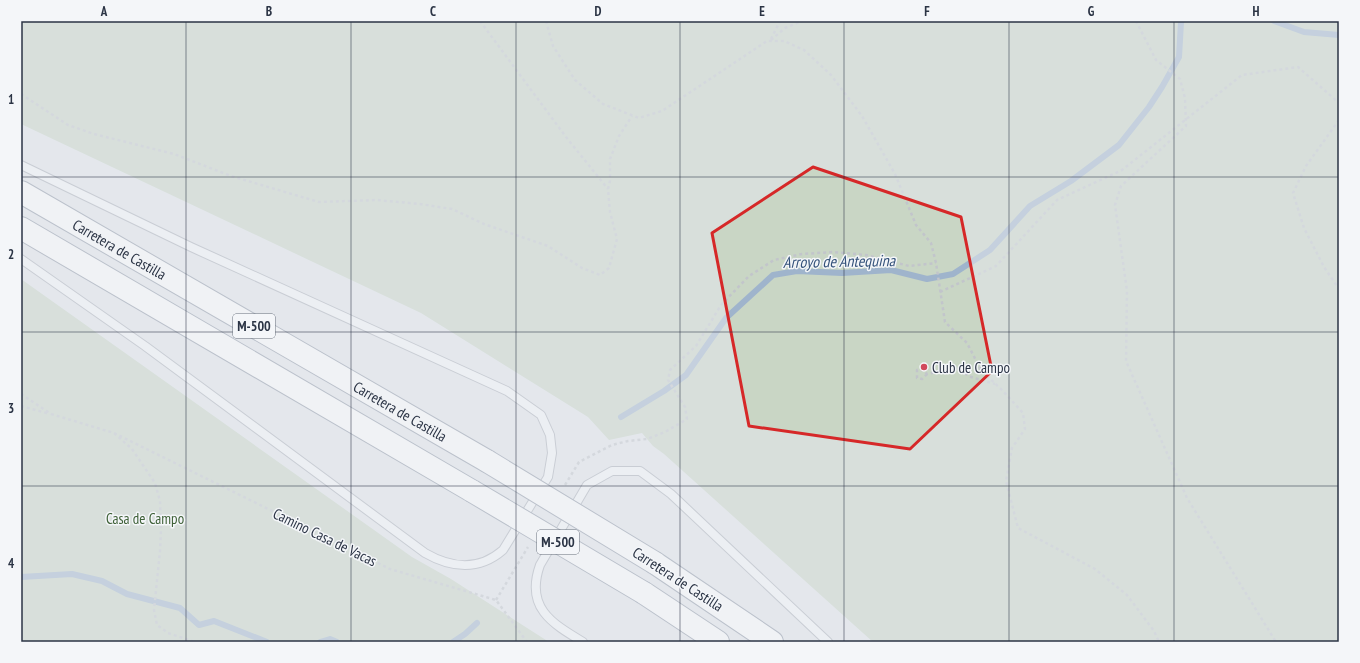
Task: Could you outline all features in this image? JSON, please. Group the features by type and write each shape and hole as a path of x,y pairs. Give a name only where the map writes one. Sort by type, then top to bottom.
{"highway":[{"name":"Carretera de Castilla","path":"21,192 487,461 655,563 772,642"},
{"name":"Carretera de Castilla","path":"21,228 644,593 718,642"}],"lane":[{"name":"M-500","path":"21,165 191,248 507,391 541,415 550,435 552,453 548,477 503,550 495,557 471,565 446,563 436,559 425,553 145,346 21,259"},
{"name":"M-500","path":"583,642 559,627 546,615 538,601 535,589 536,576 540,565 587,485 612,471 640,471 671,494 828,642"}],"path":[{"path":"480,21 566,137 608,189"},
{"path":"546,21 553,46 575,80 603,104 638,118 662,111 767,41 784,41 804,50 830,75 862,116 895,174 916,225 931,243 936,263 945,322 967,344 981,370 1022,413 1025,429 1012,448 1006,481 1018,528 1100,573 1127,595 1154,631 1159,642"},
{"path":"770,41 780,21"},
{"path":"770,41 786,28 802,21"},
{"path":"1136,21 1156,60 1180,79 1185,98 1186,126 1121,186 1115,205 1126,291 1126,361 1187,498 1276,642"},
{"path":"940,292 996,266 1057,200 1122,170 1242,75 1298,67 1339,102"},
{"path":"21,94 68,125 94,134 174,154 231,176 319,202 377,200 452,209 484,224 548,246 582,268 600,274 609,268 617,239 610,212 608,189 610,181 610,159 619,136 632,116"},
{"path":"1339,120 1306,166 1293,193 1304,228 1324,267 1339,289"},
{"path":"647,439 665,432 687,418 685,407 668,380 670,370 696,346 721,305 749,276 774,260 802,254 833,252 866,255 909,266 936,263"},
{"path":"927,374 921,369 917,370 918,378 922,379 927,374 955,368 971,377 996,384"},
{"path":"21,394 51,414"},
{"path":"21,406 51,414"},
{"name":"Camino Casa de Vacas","path":"51,414 114,433 390,569 496,600 526,642"},
{"path":"114,433 132,449 155,483 160,501 160,551 154,610 157,625 168,632 195,642"}],"highlighted area":[{"path":"813,167 961,217 992,371 910,449 749,426 712,233"}],"green space":[{"name":"Club de Campo","path":"21,21 1339,21 1339,642 873,642 664,454 653,446 642,433 609,440 588,417 421,313 21,124"},
{"name":"Casa de Campo","path":"21,279 412,557 451,579 549,642 21,642"}],"waterway":[{"name":"Arroyo de Antequina","path":"621,417 664,391 686,375 726,318 773,275 797,271 842,273 891,270 927,279 953,274 990,250 1030,206 1071,181 1119,145 1149,107 1179,57 1182,21"},
{"name":"Arroyo de Antequina","path":"1274,21 1304,32 1339,35"},
{"name":"Arroyo de Antequina","path":"21,577 72,574 102,581 127,594 180,608 199,625 214,621 267,642"},
{"name":"Arroyo de Antequina","path":"453,642 477,623"},
{"name":"Arroyo de Antequina","path":"320,642 330,639 337,642"}],"place":[{"name":"Club de Campo","path":"924,367"}]}
